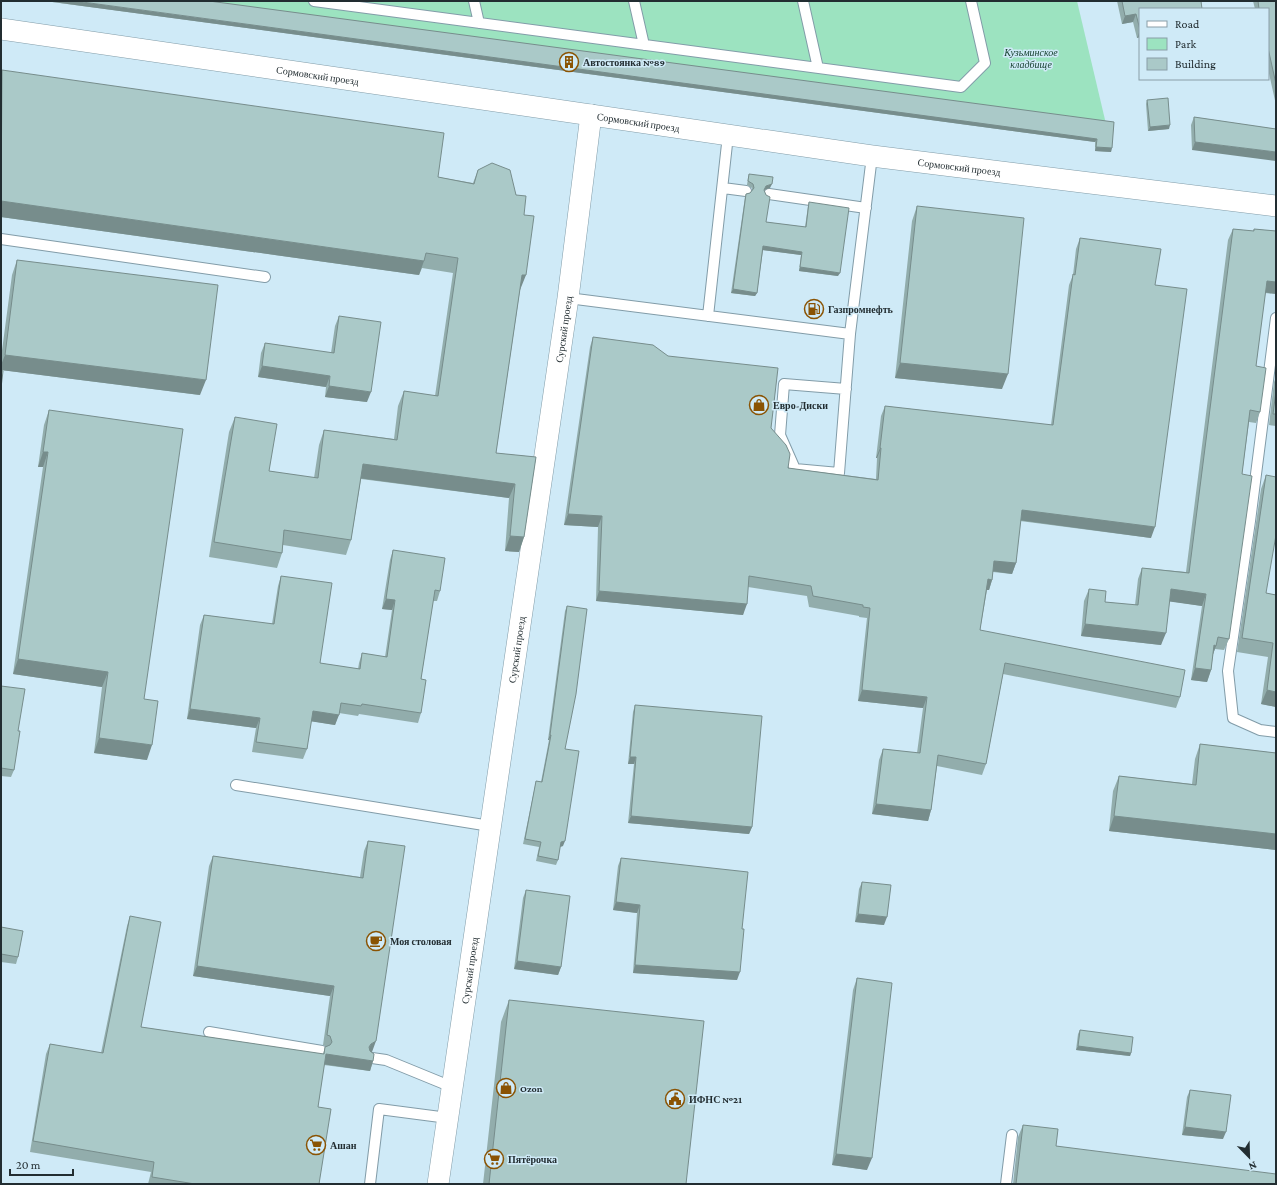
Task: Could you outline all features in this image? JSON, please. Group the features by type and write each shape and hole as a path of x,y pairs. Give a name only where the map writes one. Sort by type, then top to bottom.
{"street":[{"name":"Сормовский проезд","path":"1,29 872,156 1276,206"},
{"name":"Сурский проезд","path":"438,1184 568,298 591,115"}],"lane":[{"path":"314,1 961,87 985,63 970,1"},
{"path":"474,1 479,23"},
{"path":"634,1 644,45"},
{"path":"803,1 818,68"},
{"path":"708,316 728,135"},
{"path":"846,389 784,384 780,435 795,469 839,473 846,389 850,334 872,156"},
{"path":"723,188 746,191"},
{"path":"769,194 866,208"},
{"path":"1,239 265,277"},
{"path":"568,298 850,334"},
{"path":"1276,318 1250,521 1228,671 1232,718 1260,730 1276,732"},
{"path":"236,785 490,826"},
{"path":"209,1032 322,1051"},
{"path":"372,1058 386,1060 452,1087"},
{"path":"370,1184 379,1109 448,1118"},
{"path":"1006,1184 1012,1135"}],"green space":[{"name":"Кузьминское кладбище","path":"184,1 1077,1 1106,124"}],"building":[{"name":"Автостоянка №89","path":"75,1 209,1 1114,122 1112,148 1096,147 1097,139"},
{"path":"1122,1 1201,1 1202,8 1139,8 1139,26 1136,14 1125,16"},
{"path":"1258,1 1276,1 1276,84 1269,52 1269,8 1259,8"},
{"path":"2,70 444,133 438,177 474,184 478,170 492,163 510,170 516,195 526,196 524,215 534,216 526,275 522,275 496,453 536,457 524,537 510,536 515,484 363,464 351,540 284,530 282,553 214,542 235,417 277,424 269,471 318,478 324,430 397,440 404,391 438,396 458,258 426,253 424,261 1,201"},
{"path":"1168,98 1170,125 1150,127 1147,100"},
{"path":"1194,117 1276,129 1276,152 1195,142"},
{"path":"749,174 773,177 772,184 766,186 764,190 766,195 770,197 766,222 806,227 809,202 849,208 840,273 800,267 802,252 763,246 757,293 733,289 746,194 750,193 754,188 753,184 748,181"},
{"path":"917,206 1024,218 1008,374 900,363"},
{"path":"1233,229 1276,231 1276,282 1267,281 1256,366 1266,368 1260,412 1250,410 1242,474 1252,476 1229,639 1218,637 1216,646 1214,645 1211,670 1195,668 1206,594 1171,589 1166,633 1085,624 1089,589 1106,591 1105,602 1138,605 1142,568 1189,573"},
{"path":"1080,238 1161,249 1155,285 1187,289 1155,527 1022,510 1016,563 994,561 992,580 988,579 980,630 1185,670 1180,697 1005,663 986,764 938,755 931,810 876,804 883,749 920,753 927,697 862,690 870,608 863,607 863,605 813,596 811,586 749,576 747,604 599,591 602,516 568,514 593,337 653,345 668,356 778,368 771,428 786,445 790,454 788,468 878,480 885,406 1053,425 1073,274 1075,275"},
{"path":"17,260 218,285 206,380 5,355"},
{"path":"339,316 381,322 371,392 329,386 330,376 262,366 265,343 334,353"},
{"path":"1,370 3,371 1,388"},
{"path":"1276,391 1276,414 1273,414"},
{"path":"49,410 183,429 144,699 158,701 152,745 99,738 108,672 18,659 48,452 43,452"},
{"path":"1266,475 1276,477 1276,535 1266,593 1276,595 1276,692 1267,690 1273,643 1242,638"},
{"path":"393,550 445,558 440,591 435,590 421,679 426,680 421,713 362,704 361,706 341,703 339,715 313,711 307,749 256,742 260,718 190,709 204,615 274,624 281,576 332,583 320,663 360,669 362,653 387,657 395,600 386,599"},
{"path":"567,606 587,609 576,694 565,749 579,751 565,841 561,842 558,860 538,856 541,842 525,839 536,781 542,782 551,735"},
{"path":"1,686 25,689 18,731 20,731 14,770 1,768"},
{"path":"635,705 762,716 752,827 631,816 636,757 630,757"},
{"path":"1200,744 1276,753 1276,834 1114,816 1119,776 1196,785"},
{"path":"368,841 405,846 376,1041 369,1047 370,1051 374,1054 373,1061 326,1054 318,1107 331,1109 319,1184 195,1184 152,1177 154,1162 33,1141 50,1044 103,1053 130,916 161,922 141,1027 324,1054 325,1047 330,1045 332,1042 330,1036 327,1035 334,986 197,966 213,856 363,878"},
{"path":"621,858 748,872 742,929 744,929 740,972 635,965 640,905 616,902"},
{"path":"862,882 891,885 887,917 858,914"},
{"path":"526,890 570,896 561,967 517,961"},
{"path":"1,927 23,931 18,957 1,954"},
{"path":"857,978 892,983 872,1158 836,1154"},
{"path":"509,1000 704,1021 686,1184 489,1184"},
{"path":"1080,1030 1133,1037 1131,1053 1078,1046"},
{"path":"1190,1090 1231,1095 1226,1132 1185,1127"},
{"path":"1023,1125 1058,1129 1056,1146 1276,1174 1276,1184 1016,1184"}],"place":[{"name":"Автостоянка №89","path":"569,62"},
{"name":"Газпромнефть","path":"814,309"},
{"name":"Евро-Диски","path":"759,405"},
{"name":"Моя столовая","path":"376,941"},
{"name":"Ozon","path":"506,1088"},
{"name":"ИФНС №21","path":"675,1099"},
{"name":"Ашан","path":"316,1145"},
{"name":"Пятёрочка","path":"494,1159"}]}
